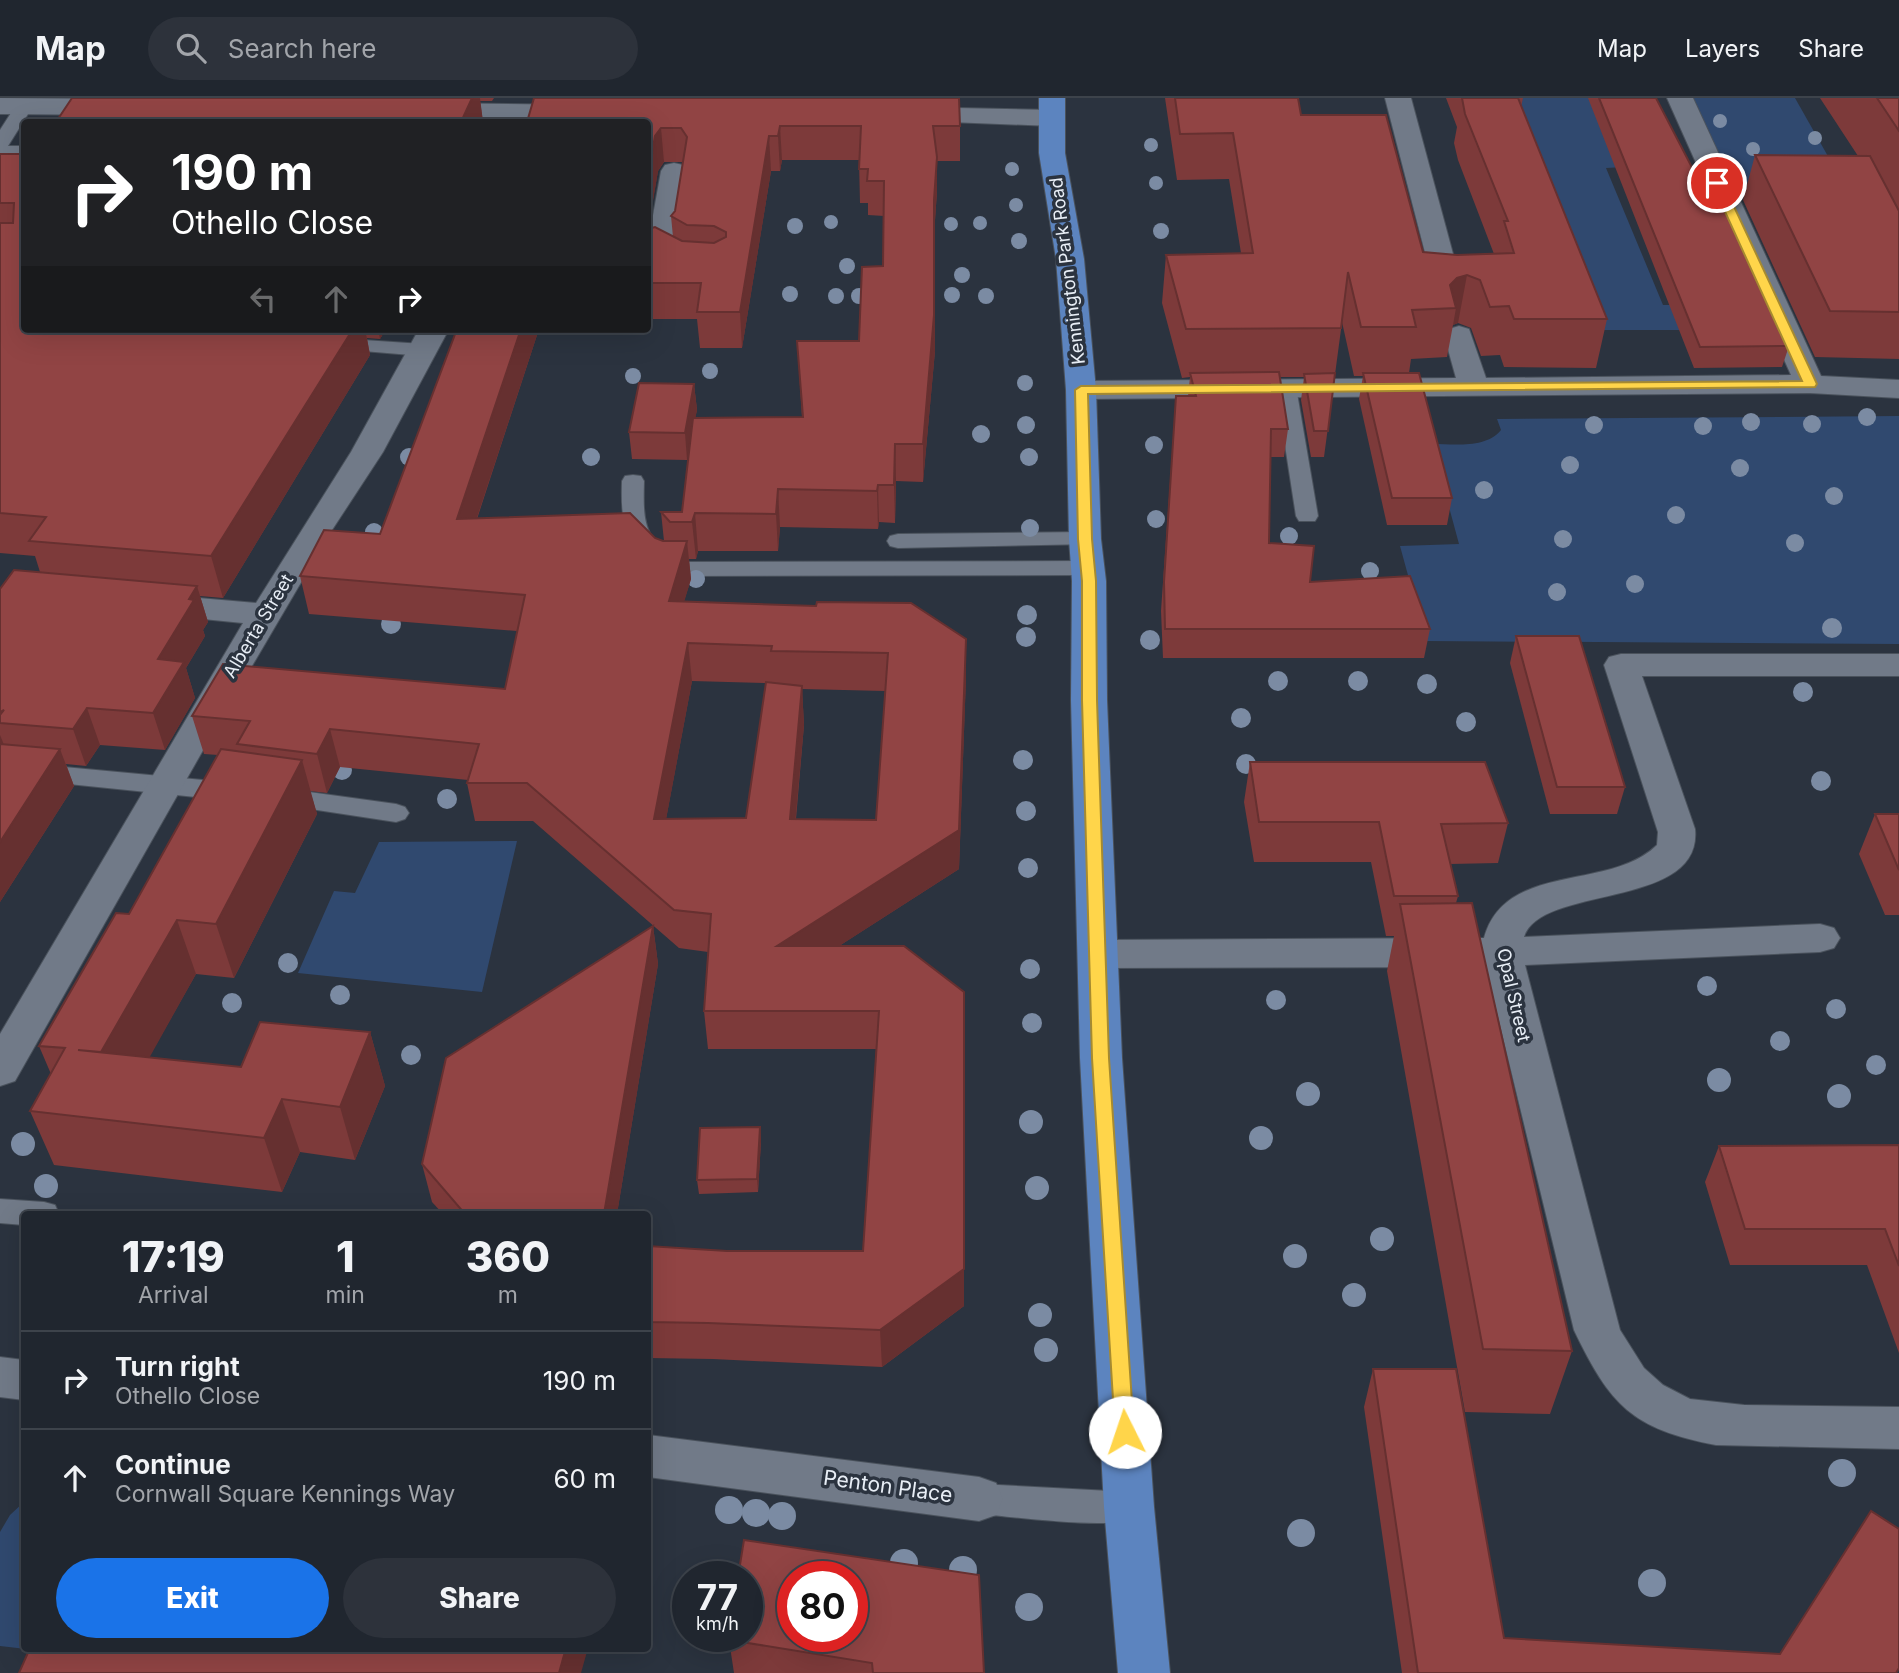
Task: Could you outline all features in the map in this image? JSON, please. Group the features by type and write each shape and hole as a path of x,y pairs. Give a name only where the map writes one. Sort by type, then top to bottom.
{"highway":[{"name":"Kennington Park Road","path":"1052,108 1052,153 1070,259 1081,390 1101,1058 1130,1521 1144,1673"}],"street":[{"path":"1398,98 1449,291"},
{"path":"1680,98 1810,384"},
{"path":"12,106 59,102 147,108"},
{"path":"881,115 1052,108"},
{"path":"403,111 603,113"},
{"path":"660,255 674,171"},
{"path":"1459,335 1473,386"},
{"name":"Alberta Street","path":"0,1070 314,533 367,452 428,339"},
{"path":"1081,390 1810,384 1896,389"},
{"path":"120,601 266,614"},
{"name":"Opal Street","path":"1899,664 1621,665 1676,829 1677,840 1672,852 1644,872 1539,900 1515,915 1502,938 1502,952 1597,1331 1616,1370 1645,1400 1667,1413 1695,1422 1730,1426 1899,1429"},
{"path":"1098,954 1502,952 1820,938"},
{"path":"0,1377 21,1380"},
{"name":"Penton Place","path":"651,1456 979,1499"}],"lane":[{"path":"0,144 12,106"},
{"path":"0,151 21,151"},
{"path":"315,343 428,339"},
{"path":"1286,387 1307,516"},
{"path":"634,481 632,520 642,545 667,569 1087,554"},
{"path":"898,541 1087,554"},
{"path":"0,769 167,783 396,813"},
{"path":"0,1211 21,1212"},
{"name":"Penton Place","path":"979,1499 1071,1506 1130,1521"}],"shaded area":[{"path":"1500,98 1593,98 1624,167 1606,168 1663,305 1693,305 1702,330 1551,330"},
{"path":"1689,98 1795,98 1842,181 1734,183"},
{"path":"1899,416 1899,644 1426,641 1400,546 1459,544 1432,444 1469,444 1487,440 1501,430 1497,419"},
{"path":"517,841 482,992 298,973 334,891 355,893 379,842"},
{"path":"21,1505 21,1648 0,1646 0,1532 10,1515"}],"building":[{"path":"72,98 472,98 462,119 58,119"},
{"path":"534,98 959,98 960,126 933,126 937,157 934,200 934,315 923,444 895,444 894,485 878,485 877,491 778,489 776,514 695,513 692,522 670,522 661,512 682,512 693,418 803,417 797,341 859,341 862,267 883,266 884,181 867,181 868,169 859,169 861,126 780,126 778,136 769,136 740,312 697,312 701,283 651,283 651,228 655,227 682,241 714,243 726,237 726,232 714,226 687,225 671,216 675,211 687,137 681,128 661,128 655,136 651,159 651,119 528,119"},
{"path":"1175,98 1298,98 1301,115 1386,115 1423,252 1457,255 1514,253 1504,221 1508,221 1465,114 1462,98 1518,98 1607,319 1514,319 1509,306 1490,307 1480,280 1467,275 1457,278 1450,285 1456,308 1412,310 1416,327 1361,327 1348,272 1341,328 1186,329 1166,255 1253,253 1233,133 1180,134"},
{"path":"1599,98 1656,98 1698,179 1715,180 1789,346 1700,347"},
{"path":"1877,98 1899,98 1899,131"},
{"path":"0,154 21,154 21,333 350,333 211,556 29,541 46,517 0,513 0,223 13,223 14,203 0,203"},
{"path":"1755,155 1870,156 1899,211 1899,312 1830,311"},
{"path":"455,333 520,333 457,519 630,513 655,538 663,541 687,541 669,601 816,606 817,602 911,603 966,639 959,830 777,946 904,946 964,992 964,1269 880,1330 651,1322 651,1246 727,1251 863,1251 879,1011 704,1011 711,914 674,910 527,783 467,783 479,744 330,729 317,754 237,744 250,721 192,716 223,664 505,689 525,595 300,576 324,530 380,534","holes":["688,643 772,646 771,651 888,653 876,820 790,819 802,686 766,682 746,818 654,819"]},
{"path":"1279,372 1288,429 1271,429 1269,543 1314,546 1310,582 1410,576 1430,629 1165,629 1164,582 1176,396 1196,396 1190,373"},
{"path":"1335,373 1328,431 1314,431 1304,374"},
{"path":"1363,373 1419,373 1452,498 1392,498"},
{"path":"639,383 694,384 685,433 629,432"},
{"path":"14,570 197,586 189,599 194,600 158,659 184,662 153,713 87,708 73,729 0,723 0,715 4,710 0,712 0,589"},
{"path":"1516,636 1579,636 1625,787 1557,787"},
{"path":"0,744 60,749 0,842"},
{"path":"221,749 302,760 216,924 177,920 101,1052 78,1050 241,1067 260,1022 370,1032 340,1107 282,1099 264,1138 30,1111 65,1048 39,1046 116,913 129,914"},
{"path":"1250,762 1485,762 1508,823 1441,824 1458,896 1394,896 1379,822 1259,822"},
{"path":"1875,814 1899,814 1899,870"},
{"path":"1472,903 1572,1351 1483,1349 1400,904"},
{"path":"653,926 605,1211 462,1211 422,1164 446,1058"},
{"path":"760,1127 757,1179 697,1180 700,1128"},
{"path":"1899,1145 1899,1266 1885,1229 1745,1229 1719,1146"},
{"path":"1373,1369 1456,1369 1504,1638 1780,1654 1871,1511 1899,1529 1899,1668 1896,1673 1418,1673"},
{"path":"744,1540 979,1575 984,1673 873,1673 872,1663 804,1652 868,1652 868,1561 777,1561 777,1648 763,1645 763,1561 741,1561"},
{"path":"28,1652 565,1652 559,1673 19,1673"}],"route":[{"path":"1125,1432 1101,1058 1089,700 1089,581 1085,539 1081,390 1810,384 1717,183"}]}
